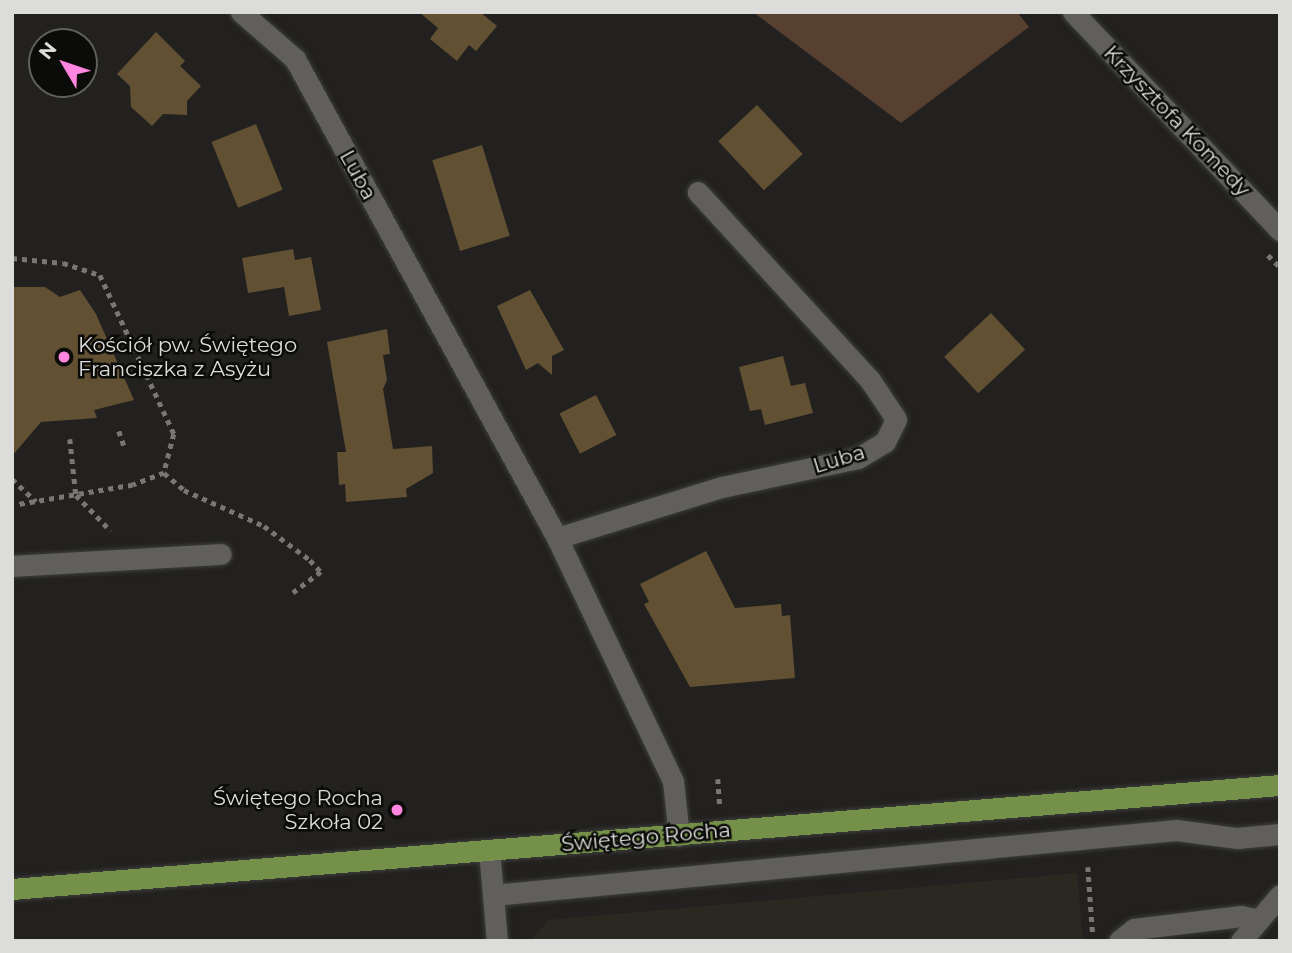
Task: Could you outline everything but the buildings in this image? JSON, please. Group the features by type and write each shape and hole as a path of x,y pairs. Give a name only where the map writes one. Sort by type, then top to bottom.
{"main road":[{"name":"Świętego Rocha","path":"12,889 1280,785"}],"street":[{"name":"Luba","path":"241,12 295,59 557,538 673,781 679,836"},
{"name":"Krzysztofa Komedy","path":"1073,12 1280,230"},
{"name":"Luba","path":"557,538 722,487 858,458 885,442 896,419 870,380 698,192"},
{"path":"12,566 221,554"},
{"path":"493,895 1176,830 1237,838 1280,834"},
{"path":"489,850 497,941"},
{"path":"1241,941 1280,895"},
{"path":"1119,941 1134,929 1241,916 1258,920"}],"path":[{"path":"12,258 63,262 100,275 174,434 164,473"},
{"path":"119,431 125,449"},
{"path":"69,439 76,495 111,531"},
{"path":"16,505 133,485 164,473"},
{"path":"164,473 184,490 264,526 310,560 321,572 293,593"},
{"path":"12,479 36,502"},
{"path":"719,779 721,813"},
{"path":"1088,867 1093,941"}],"shaded area":[{"path":"753,12 1017,12 1029,27 901,123"},
{"path":"1077,873 1083,941 531,941 548,920"}],"place":[{"name":"Kościół pw. Świętego Franciszka z Asyżu","path":"64,357"},
{"name":"Świętego Rocha Szkoła 02","path":"397,810"}]}
